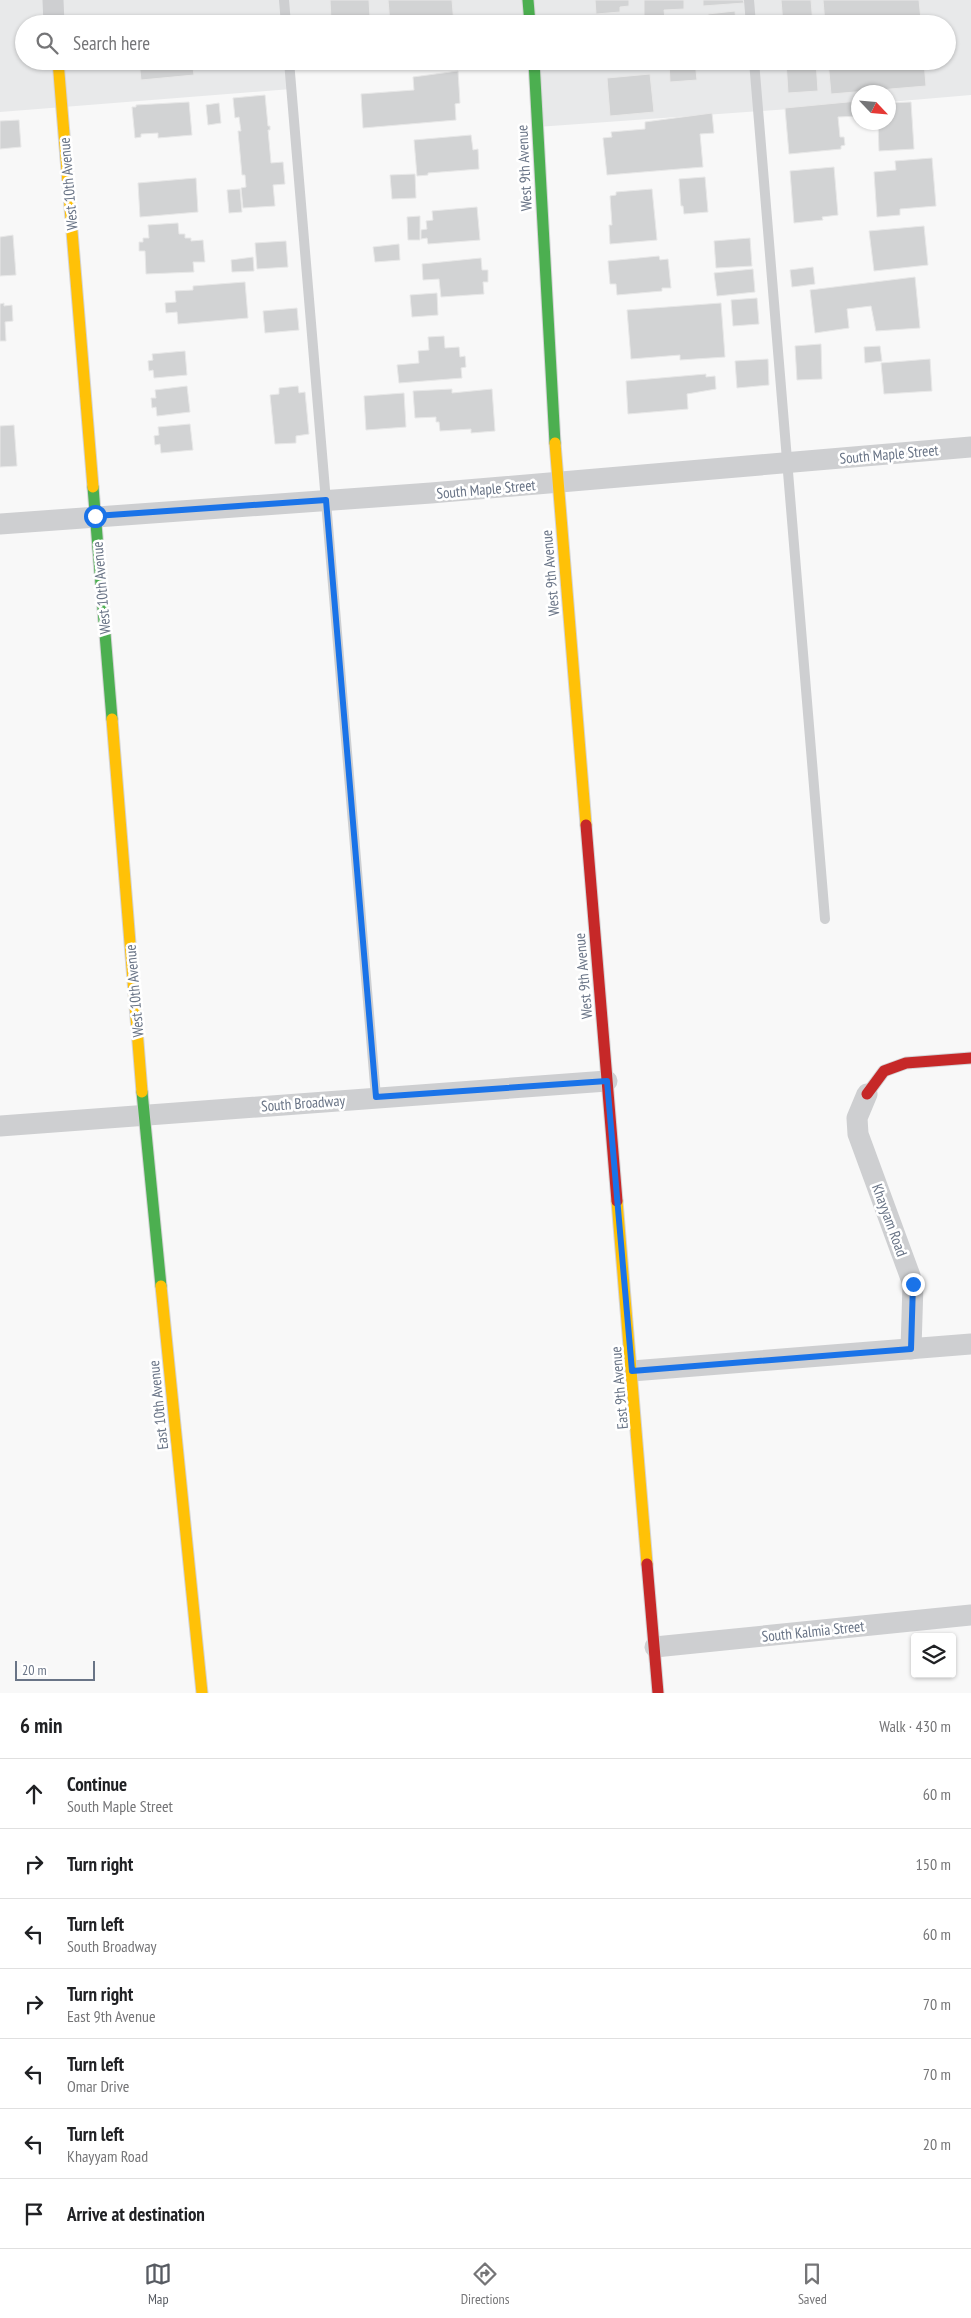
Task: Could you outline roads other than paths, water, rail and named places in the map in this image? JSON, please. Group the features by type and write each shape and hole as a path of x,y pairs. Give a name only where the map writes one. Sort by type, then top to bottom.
{"street":[{"path":"52,0 53,15"},
{"path":"528,0 529,15"},
{"name":"West 10th Avenue","path":"59,70 144,1114"},
{"name":"West 9th Avenue","path":"535,70 558,483 607,1081"},
{"name":"South Maple Street","path":"0,524 558,483 971,447"},
{"path":"867,1094 884,1071 906,1063 971,1058"},
{"name":"South Broadway","path":"0,1126 607,1081"},
{"name":"East 9th Avenue","path":"607,1081 658,1693"},
{"name":"Khayyam Road","path":"867,1094 857,1118 858,1134 913,1284 911,1349"},
{"name":"East 10th Avenue","path":"144,1114 202,1693"},
{"path":"632,1371 971,1344"},
{"name":"South Kalmia Street","path":"655,1647 971,1615"}],"lane":[{"path":"284,0 285,15"},
{"path":"749,0 750,15"},
{"path":"290,70 376,1097"},
{"path":"755,70 825,919"}]}
